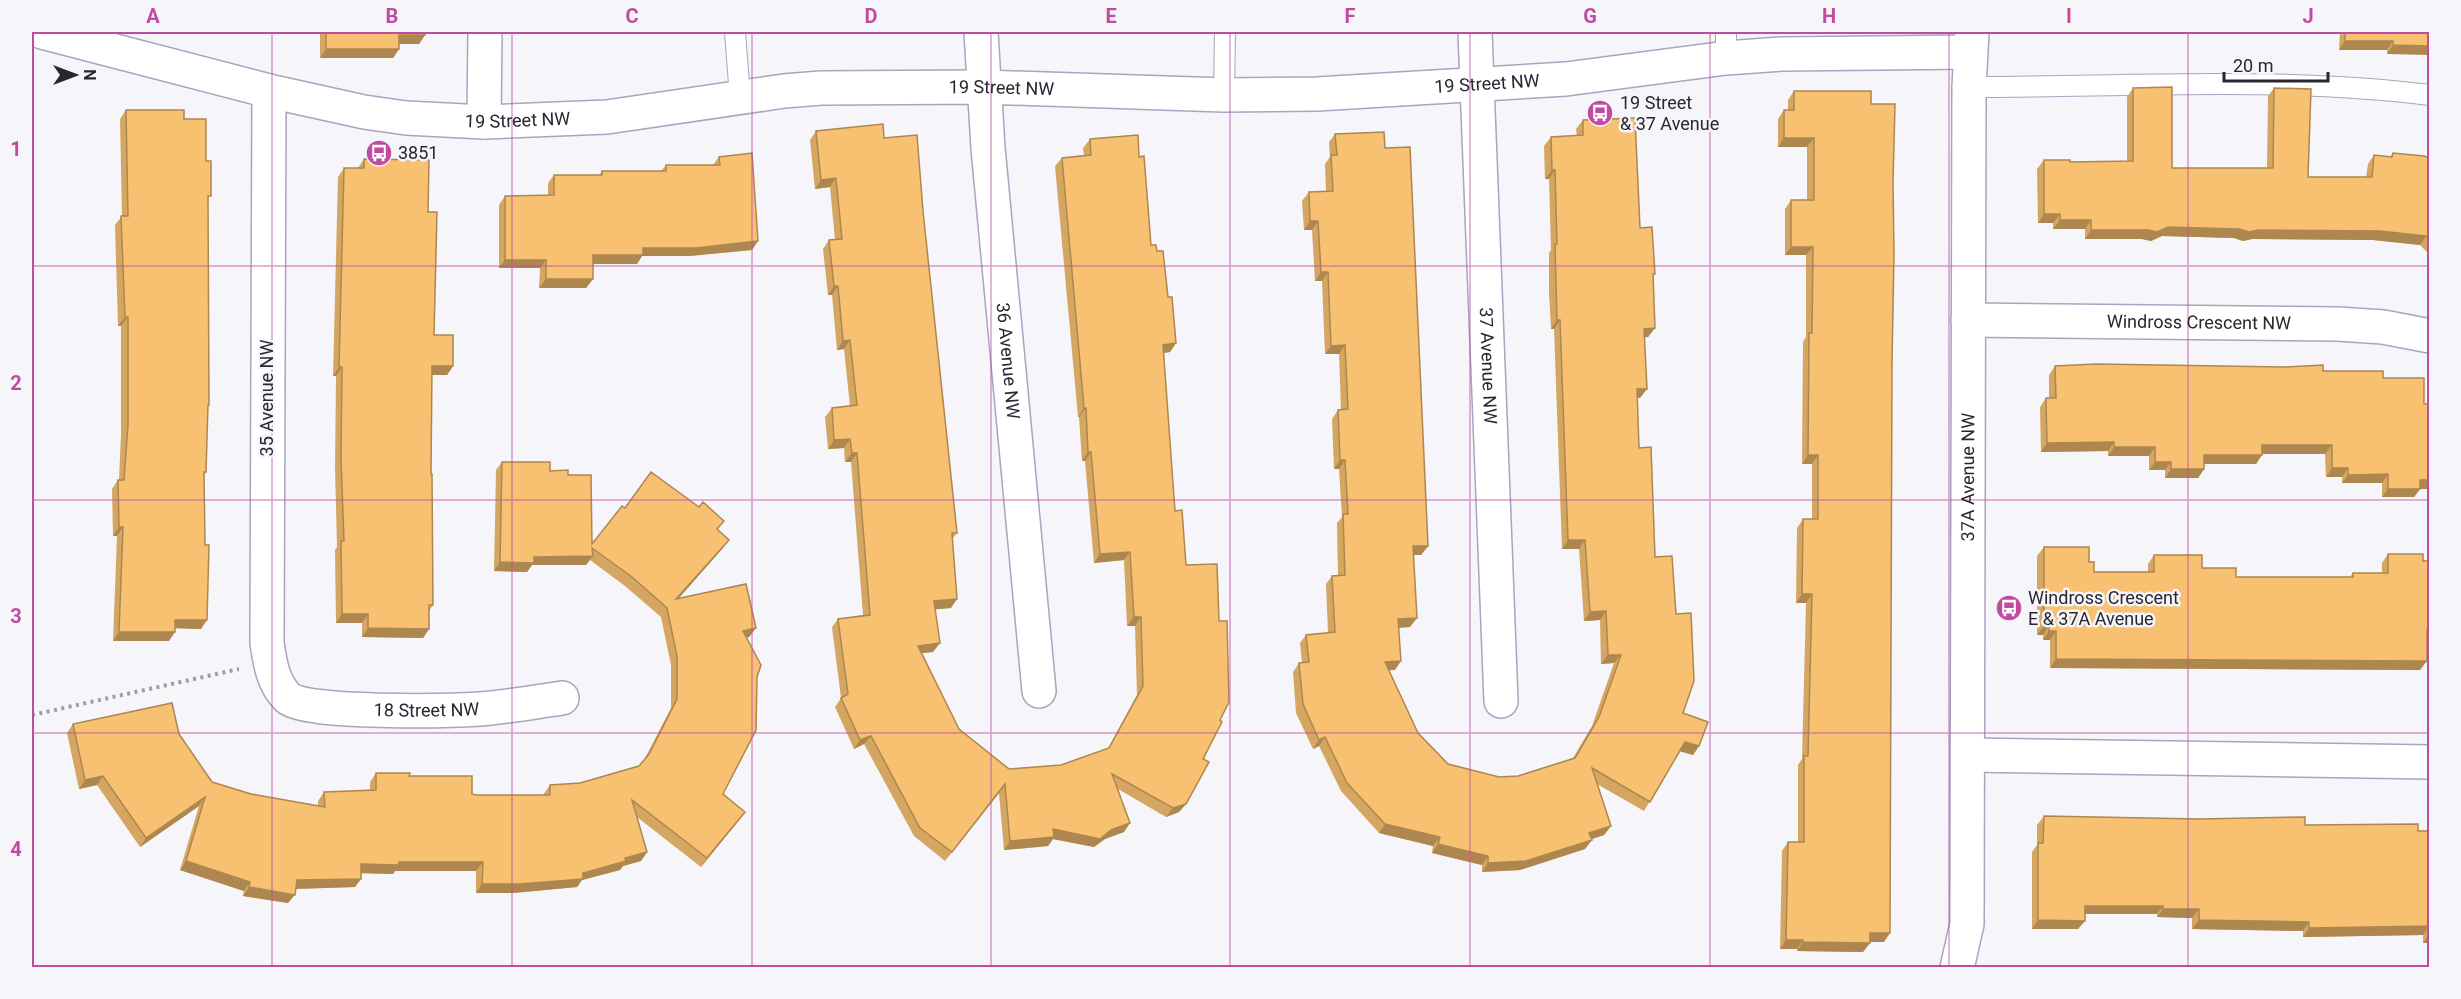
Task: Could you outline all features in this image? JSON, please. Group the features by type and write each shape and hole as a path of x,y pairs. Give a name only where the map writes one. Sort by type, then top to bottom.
{"street":[{"name":"19 Street NW","path":"42,32 269,91 364,112 406,118 484,122 608,117 821,88 983,87 1224,95 1317,94 1476,86 1606,76 1726,45 1793,54 1971,42"},
{"path":"484,122 485,32"},
{"name":"36 Avenue NW","path":"981,32 983,87 1039,691"},
{"name":"37 Avenue NW","path":"1475,32 1501,701"},
{"name":"37A Avenue NW","path":"1957,968 1967,924 1971,42"},
{"name":"35 Avenue NW","path":"269,91 267,644 269,662 280,689 290,700"},
{"name":"Windross Crescent NW","path":"1968,320 2338,324 2383,327 2430,336"},
{"name":"18 Street NW","path":"290,700 303,705 340,709 467,709 501,707 562,698"},
{"path":"1969,755 2430,762"},
{"name":"37A Avenue NW","path":"1967,924 1977,968"}],"lane":[{"path":"735,32 740,98"},
{"path":"1224,95 1225,32"},
{"path":"1969,87 2293,84 2430,95"}],"path":[{"path":"32,714 269,662"}],"building":[{"path":"326,32 425,32 425,35 399,35 399,49 326,49"},
{"path":"2345,32 2430,32 2430,46 2393,45 2393,41 2345,41"},
{"path":"2172,87 2172,168 2273,168 2274,88 2311,89 2308,177 2372,177 2374,155 2392,157 2393,153 2430,158 2430,239 2426,236 2380,231 2258,230 2249,232 2240,229 2168,227 2157,232 2091,230 2091,220 2060,220 2060,214 2044,214 2044,160 2133,161 2133,88"},
{"path":"1794,91 1871,91 1871,104 1895,104 1890,933 1870,933 1870,943 1786,940 1788,842 1804,842 1804,756 1808,756 1812,594 1802,594 1803,519 1818,519 1818,455 1808,455 1809,333 1812,333 1813,247 1791,247 1791,200 1814,200 1814,138 1784,138 1784,110 1794,110"},
{"path":"126,110 184,110 184,119 206,119 206,161 211,161 211,196 208,196 209,405 206,472 204,472 205,545 209,545 207,620 175,620 175,632 119,632 123,527 119,527 118,480 124,480 128,425 128,317 125,317 121,216 128,216"},
{"path":"1635,118 1640,228 1652,227 1655,274 1653,274 1655,328 1644,329 1647,389 1637,389 1639,448 1651,447 1655,557 1672,556 1676,614 1691,613 1694,681 1683,713 1708,722 1699,746 1685,742 1650,802 1592,768 1611,826 1589,833 1592,840 1526,861 1488,863 1488,856 1438,844 1440,837 1385,824 1347,783 1325,737 1319,740 1303,704 1299,663 1309,662 1306,635 1335,632 1332,576 1345,575 1343,514 1348,514 1345,460 1340,460 1338,410 1348,409 1345,345 1331,346 1328,272 1321,272 1318,221 1310,221 1309,192 1333,191 1331,155 1337,155 1335,134 1384,132 1385,148 1410,147 1428,546 1413,546 1417,618 1398,619 1401,661 1385,662 1418,733 1448,764 1499,777 1518,776 1575,758 1599,717 1621,655 1608,655 1606,611 1590,612 1585,540 1568,540 1560,320 1557,320 1555,170 1552,170 1551,137 1583,135 1583,120"},
{"path":"883,124 884,138 917,135 957,533 952,533 957,599 934,601 940,643 918,646 959,729 1009,769 1061,765 1109,748 1143,686 1141,617 1134,617 1130,552 1100,554 1091,452 1088,452 1086,408 1084,408 1062,158 1091,155 1090,139 1138,135 1139,157 1144,156 1151,245 1156,245 1157,251 1163,251 1168,297 1172,297 1176,343 1163,345 1175,511 1182,510 1186,565 1217,564 1219,621 1227,621 1229,702 1220,720 1222,722 1203,759 1209,762 1186,804 1173,808 1112,774 1130,823 1111,830 1100,839 1053,829 1054,837 1010,841 1005,784 952,852 920,828 871,736 860,740 841,698 848,694 838,619 870,615 857,453 852,453 850,439 834,440 832,408 857,405 850,340 843,341 838,286 834,286 829,240 842,239 836,178 821,180 816,131"},
{"path":"752,153 758,241 696,248 643,248 643,255 593,255 593,279 546,279 546,260 505,260 505,196 554,195 554,175 602,175 602,171 666,171 666,165 720,165 719,157"},
{"path":"364,159 429,160 428,212 437,212 434,335 453,335 453,366 432,366 433,605 429,605 429,629 368,628 368,614 342,614 341,541 344,541 341,459 342,367 339,367 344,168 364,168"},
{"path":"2096,364 2284,367 2323,365 2323,371 2383,371 2383,378 2424,378 2424,404 2430,404 2430,480 2420,480 2420,489 2388,489 2388,474 2348,475 2348,468 2332,468 2332,445 2262,445 2262,455 2204,455 2204,469 2171,469 2171,462 2155,462 2155,447 2114,447 2114,442 2047,443 2046,398 2056,398 2055,366"},
{"path":"502,462 550,462 550,471 568,470 568,475 591,475 592,544 622,506 625,508 651,472 699,507 703,502 724,521 717,529 729,540 676,599 746,584 756,628 743,631 761,665 757,677 756,730 723,794 745,812 707,858 632,800 647,852 625,858 626,861 583,873 583,879 520,884 482,884 483,862 361,864 361,879 297,880 295,895 249,887 250,882 186,861 205,797 146,838 103,776 85,780 73,724 172,703 179,734 212,782 251,794 325,807 324,792 376,790 376,773 410,773 409,776 472,776 472,794 476,795 550,795 550,785 580,783 639,766 649,754 677,699 677,656 667,608 632,577 592,548 593,556 534,557 534,563 500,562"},
{"path":"2044,547 2089,547 2089,562 2094,562 2094,572 2154,572 2154,555 2202,555 2202,568 2236,568 2236,577 2353,577 2353,573 2388,573 2388,554 2423,554 2423,561 2430,561 2430,630 2427,630 2427,661 2056,659 2056,631 2049,631 2049,626 2044,626"},
{"path":"2044,816 2199,819 2305,817 2305,825 2418,824 2418,831 2430,831 2430,934 2429,926 2309,928 2309,922 2199,920 2199,909 2163,909 2163,906 2085,906 2085,921 2038,920 2038,843 2043,843"}],"place":[{"name":"19 Street & 37 Avenue","path":"1600,113"},
{"name":"3851","path":"379,153"},
{"name":"Windross Crescent E & 37A Avenue","path":"2009,608"}]}
